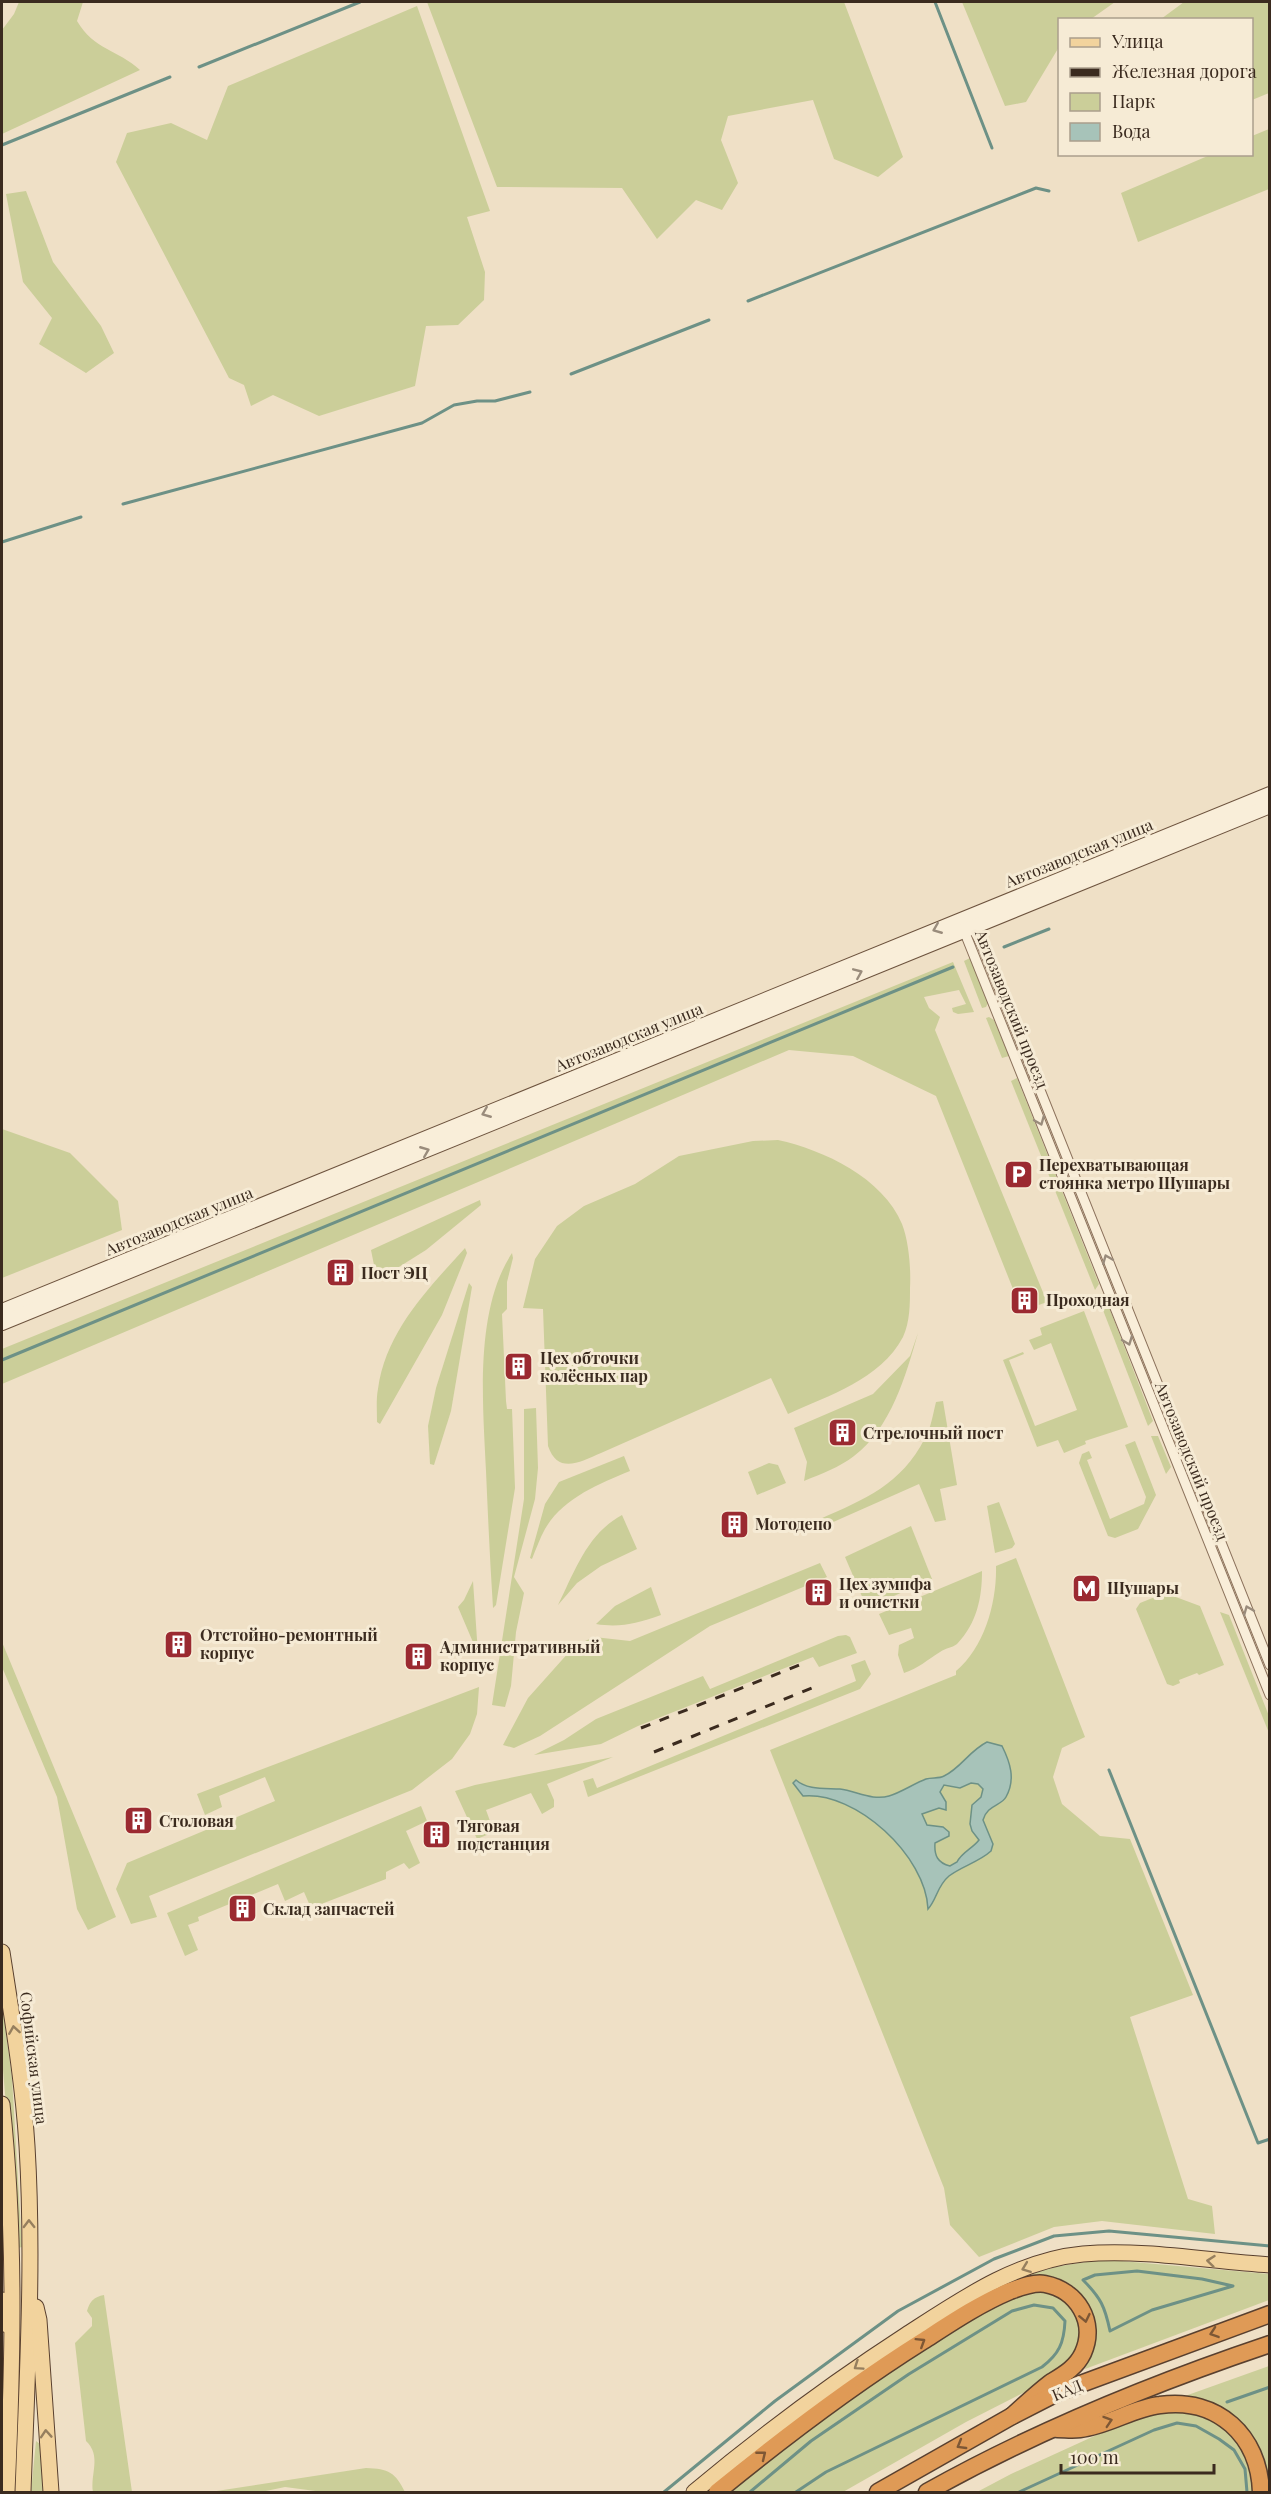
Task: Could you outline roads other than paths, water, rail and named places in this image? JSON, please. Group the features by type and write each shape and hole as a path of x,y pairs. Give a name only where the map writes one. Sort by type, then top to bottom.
{"highway":[{"path":"717,2493 787,2436 876,2370 981,2305 1030,2284 1044,2284 1060,2289 1074,2298 1083,2308 1087,2321 1087,2337 1083,2353 1064,2376 1051,2383 1012,2416"},
{"name":"КАД","path":"878,2493 1012,2416 1059,2392 1269,2314"},
{"name":"КАД","path":"927,2493 978,2464 1050,2429 1177,2376 1269,2344"},
{"path":"1050,2429 1082,2429 1162,2404 1198,2407 1216,2413 1241,2432 1258,2463 1261,2493"}],"main road":[{"name":"Софийская улица","path":"2,1952 22,2091 27,2146 31,2282 23,2493"},
{"path":"2,2104 11,2232 13,2363 6,2493"},
{"path":"694,2493 779,2422 817,2394 951,2306 1005,2276 1046,2261 1082,2254 1156,2254 1269,2265"},
{"path":"31,2282 39,2320 51,2493"},
{"path":"2,2300 13,2363"}],"street":[{"name":"Автозаводская улица","path":"2,1323 967,925 1269,794"},
{"name":"Автозаводская улица","path":"2,1311 1269,806"},
{"name":"Автозаводский проезд","path":"967,925 1269,1665"},
{"name":"Автозаводский проезд","path":"967,925 1269,1695"}],"water":[{"path":"987,1742 1002,1746 1011,1771 1011,1784 1006,1797 988,1811 983,1820 993,1844 991,1851 949,1876 928,1909 924,1889 915,1868 902,1849 885,1831 845,1804 824,1797 803,1796 793,1783 796,1780 811,1787 840,1789 871,1797 889,1796 926,1779 944,1776","holes":["971,1783 978,1784 983,1789 981,1797 972,1805 970,1824 979,1840 957,1862 950,1866 946,1865 938,1858 935,1843 949,1836 949,1832 943,1827 927,1825 922,1814 939,1808 946,1810 946,1802 940,1792 944,1785 960,1788"]}],"waterway":[{"path":"199,67 360,2"},
{"path":"935,2 992,148"},
{"path":"2,145 170,77"},
{"path":"748,301 1036,188 1049,191"},
{"path":"571,374 709,320"},
{"path":"123,504 422,423 454,405 495,401 530,392"},
{"path":"2,542 81,517"},
{"path":"1004,947 1049,929"},
{"path":"2,1360 953,967"},
{"path":"1109,1770 1258,2143 1270,2139"},
{"path":"664,2492 775,2401 898,2311 994,2259 1054,2236 1109,2231 1270,2246"},
{"path":"1137,2271 1202,2279 1233,2286 1152,2310 1110,2331 1101,2303 1083,2280 1095,2275 1137,2271"},
{"path":"750,2492 811,2441 909,2374 1012,2311 1034,2305 1053,2308 1065,2321 1060,2347 1042,2367 826,2472 796,2492"},
{"path":"1227,2402 1270,2387"},
{"path":"1019,2492 1154,2430 1177,2423 1196,2426 1234,2450 1245,2469 1247,2492"}],"railway":[{"path":"641,1728 807,1662"},
{"path":"654,1752 817,1686"}],"place":[{"name":"Перехватывающая стоянка метро Шушары","path":"1018,1174"},
{"name":"Пост ЭЦ","path":"340,1273"},
{"name":"Проходная","path":"1025,1300"},
{"name":"Цех обточки колёсных пар","path":"519,1367"},
{"name":"Стрелочный пост","path":"842,1433"},
{"name":"Мотодепо","path":"734,1524"},
{"name":"Шушары","path":"1086,1588"},
{"name":"Цех зумпфа и очистки","path":"818,1593"},
{"name":"Отстойно-ремонтный корпус","path":"179,1644"},
{"name":"Административный корпус","path":"419,1656"},
{"name":"Столовая","path":"138,1821"},
{"name":"Тяговая подстанция","path":"436,1835"},
{"name":"Склад запчастей","path":"242,1909"}]}
